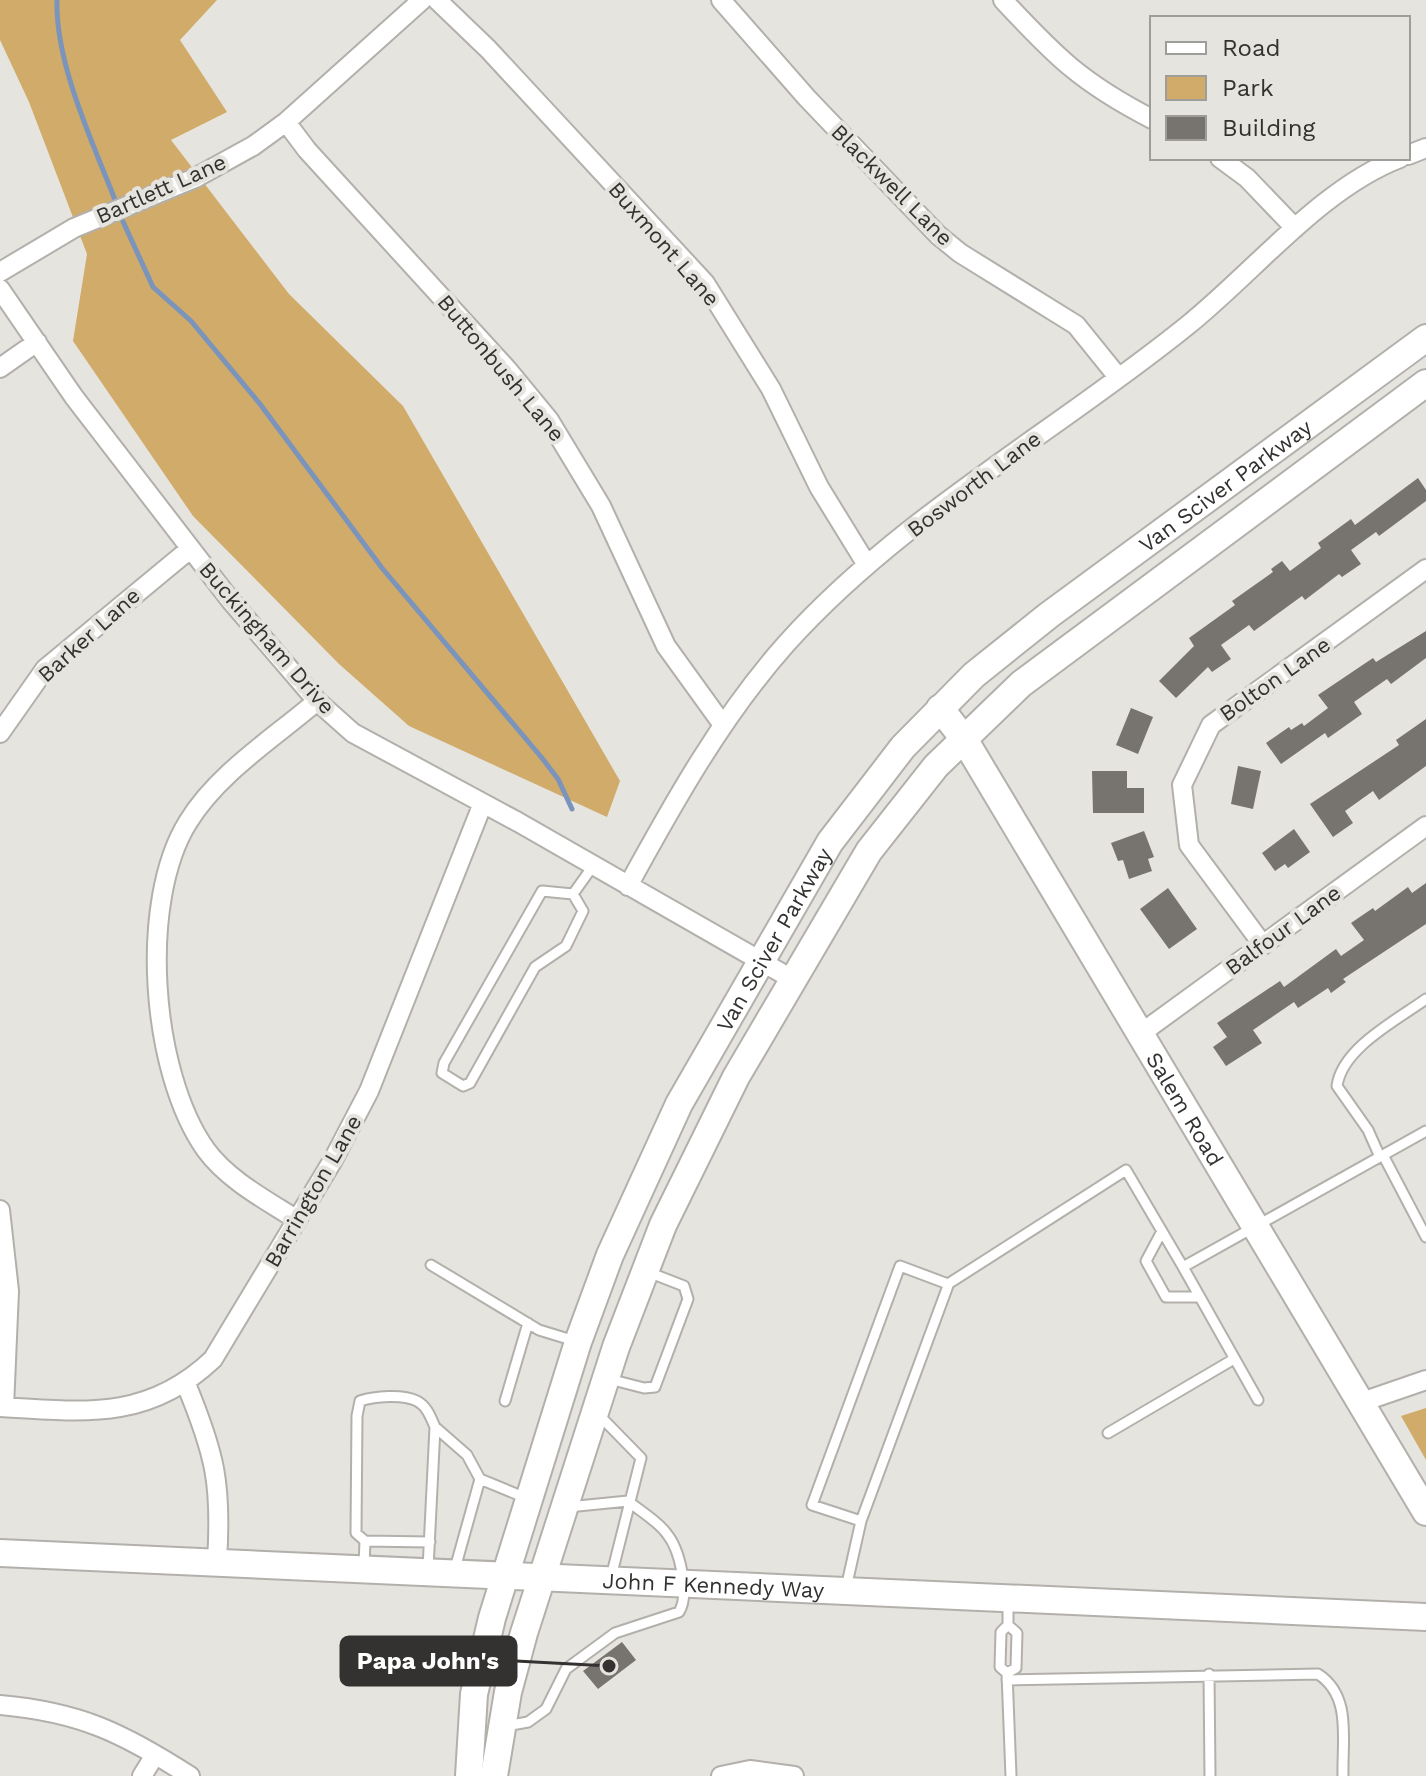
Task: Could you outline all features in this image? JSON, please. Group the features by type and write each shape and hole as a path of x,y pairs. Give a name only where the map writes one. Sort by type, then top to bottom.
{"street":[{"name":"Bartlett Lane","path":"0,272 74,228 225,162 286,122 422,0"},
{"name":"Buxmont Lane","path":"437,0 488,49 705,283 771,389 812,475 867,565"},
{"name":"Blackwell Lane","path":"721,0 807,98 938,235 973,262 1076,325 1118,377"},
{"path":"1003,0 1065,66 1112,99 1150,118"},
{"name":"Buttonbush Lane","path":"286,122 307,150 507,369 549,420 601,506 666,646 723,725"},
{"path":"1223,160 1247,178 1295,228"},
{"name":"Bosworth Lane","path":"628,886 723,725 785,645 867,565 1232,289 1295,228 1345,188 1396,160"},
{"name":"Buckingham Drive","path":"0,289 190,549 317,701 353,733 483,803 792,979"},
{"name":"Van Sciver Parkway","path":"469,1776 481,1658 578,1342 643,1176 759,959 830,842 866,790 940,708 1025,633 1426,338"},
{"path":"0,368 37,342"},
{"name":"Van Sciver Parkway","path":"494,1776 515,1664 595,1410 644,1271 694,1155 792,979 869,851 936,766 1002,701 1065,648 1426,383"},
{"name":"Barker Lane","path":"0,733 45,669 190,549"},
{"name":"Bolton Lane","path":"1263,945 1189,845 1182,785 1211,725 1426,569"},
{"path":"297,1220 220,1166 205,1148 185,1110 162,1023 155,935 167,868 189,820 226,779 317,701"},
{"name":"Salem Road","path":"940,708 964,739 1423,1509"},
{"name":"Barrington Lane","path":"2,1407 65,1412 142,1404 186,1384 213,1359 297,1220 369,1091 483,803"},
{"name":"Balfour Lane","path":"1140,1034 1426,826"},
{"path":"0,1210 9,1291 2,1407"},
{"path":"1362,1402 1426,1380"},
{"path":"186,1384 215,1462 219,1499 217,1561"},
{"name":"John F Kennedy Way","path":"0,1553 1426,1617"},
{"path":"0,1705 83,1718 190,1776"},
{"path":"142,1776 155,1755"},
{"path":"721,1776 750,1770 794,1776"}],"lane":[{"path":"573,894 593,866"},
{"path":"542,891 573,894 583,911 566,946 535,967 470,1083 463,1086 442,1073 444,1063 542,891"},
{"path":"1426,999 1370,1039 1339,1072 1337,1086 1368,1130 1426,1237"},
{"path":"1183,1267 1426,1131"},
{"path":"846,1590 861,1521 949,1283 1126,1170 1258,1400"},
{"path":"1162,1231 1146,1261 1166,1297 1198,1297"},
{"path":"431,1265 528,1323 578,1342"},
{"path":"861,1521 812,1505 894,1281 900,1266 949,1283"},
{"path":"606,1378 644,1388 655,1387 688,1299 684,1286 644,1271"},
{"path":"505,1401 528,1323"},
{"path":"1108,1433 1234,1359"},
{"path":"430,1542 365,1541 356,1533 357,1416 360,1401 374,1396 417,1400 427,1410 435,1427 467,1455 480,1479 529,1500"},
{"path":"595,1410 641,1458 611,1580"},
{"path":"435,1427 430,1542 441,1573"},
{"path":"441,1573 480,1479"},
{"path":"501,1727 528,1722 546,1709 566,1669 615,1633 679,1612 684,1604 685,1583 668,1534 628,1501 564,1507"},
{"path":"364,1570 365,1541"},
{"path":"1008,1598 1008,1625 1001,1632 1000,1667 1007,1677 1011,1776"},
{"path":"1007,1677 1016,1668 1017,1633 1008,1625"},
{"path":"1209,1674 1210,1776"},
{"path":"1007,1677 1318,1674 1334,1684 1342,1700 1343,1776"}],"green space":[{"path":"0,0 217,0 180,40 227,112 171,140 289,294 403,406 620,781 607,817 409,726 339,664 193,516 73,341 87,254 29,102 0,40"},
{"path":"1426,1408 1426,1460 1401,1416"}],"building":[{"path":"1418,478 1426,490 1426,501 1379,536 1376,532 1351,550 1361,564 1342,577 1339,574 1305,600 1302,596 1254,631 1249,625 1221,645 1231,659 1212,672 1208,667 1176,698 1159,681 1194,646 1189,638 1235,605 1232,601 1273,572 1271,569 1282,561 1290,571 1321,548 1318,543 1351,519 1355,525"},
{"path":"1426,631 1426,658 1391,684 1387,679 1354,702 1362,714 1328,738 1325,733 1281,764 1266,743 1289,727 1291,730 1302,723 1304,726 1328,708 1318,695 1373,658 1376,662"},
{"path":"1131,708 1153,717 1138,754 1116,745"},
{"path":"1426,719 1426,766 1379,800 1373,791 1345,811 1353,823 1333,837 1310,804 1399,745 1396,740"},
{"path":"1238,766 1261,771 1253,809 1231,804"},
{"path":"1092,771 1127,771 1127,788 1144,788 1144,813 1093,813"},
{"path":"1294,829 1310,852 1288,868 1285,864 1275,871 1262,853"},
{"path":"1144,831 1154,857 1148,859 1152,871 1129,879 1123,860 1118,861 1111,843"},
{"path":"1426,883 1426,924 1343,979 1346,982 1331,993 1328,988 1298,1008 1294,1002 1253,1030 1262,1043 1226,1066 1213,1047 1227,1037 1217,1023 1280,981 1284,987 1336,949 1341,956 1364,940 1351,923 1373,908 1375,911 1408,887 1412,893"},
{"path":"1168,888 1197,929 1169,949 1140,909"},
{"path":"622,1642 636,1660 598,1689 583,1671"}],"waterway":[{"path":"57,0 62,51 69,77 117,205"},
{"path":"120,215 153,287 191,321 260,404 382,568 542,758 558,779 572,809"}],"place":[{"name":"Papa John's","path":"609,1666"}]}
